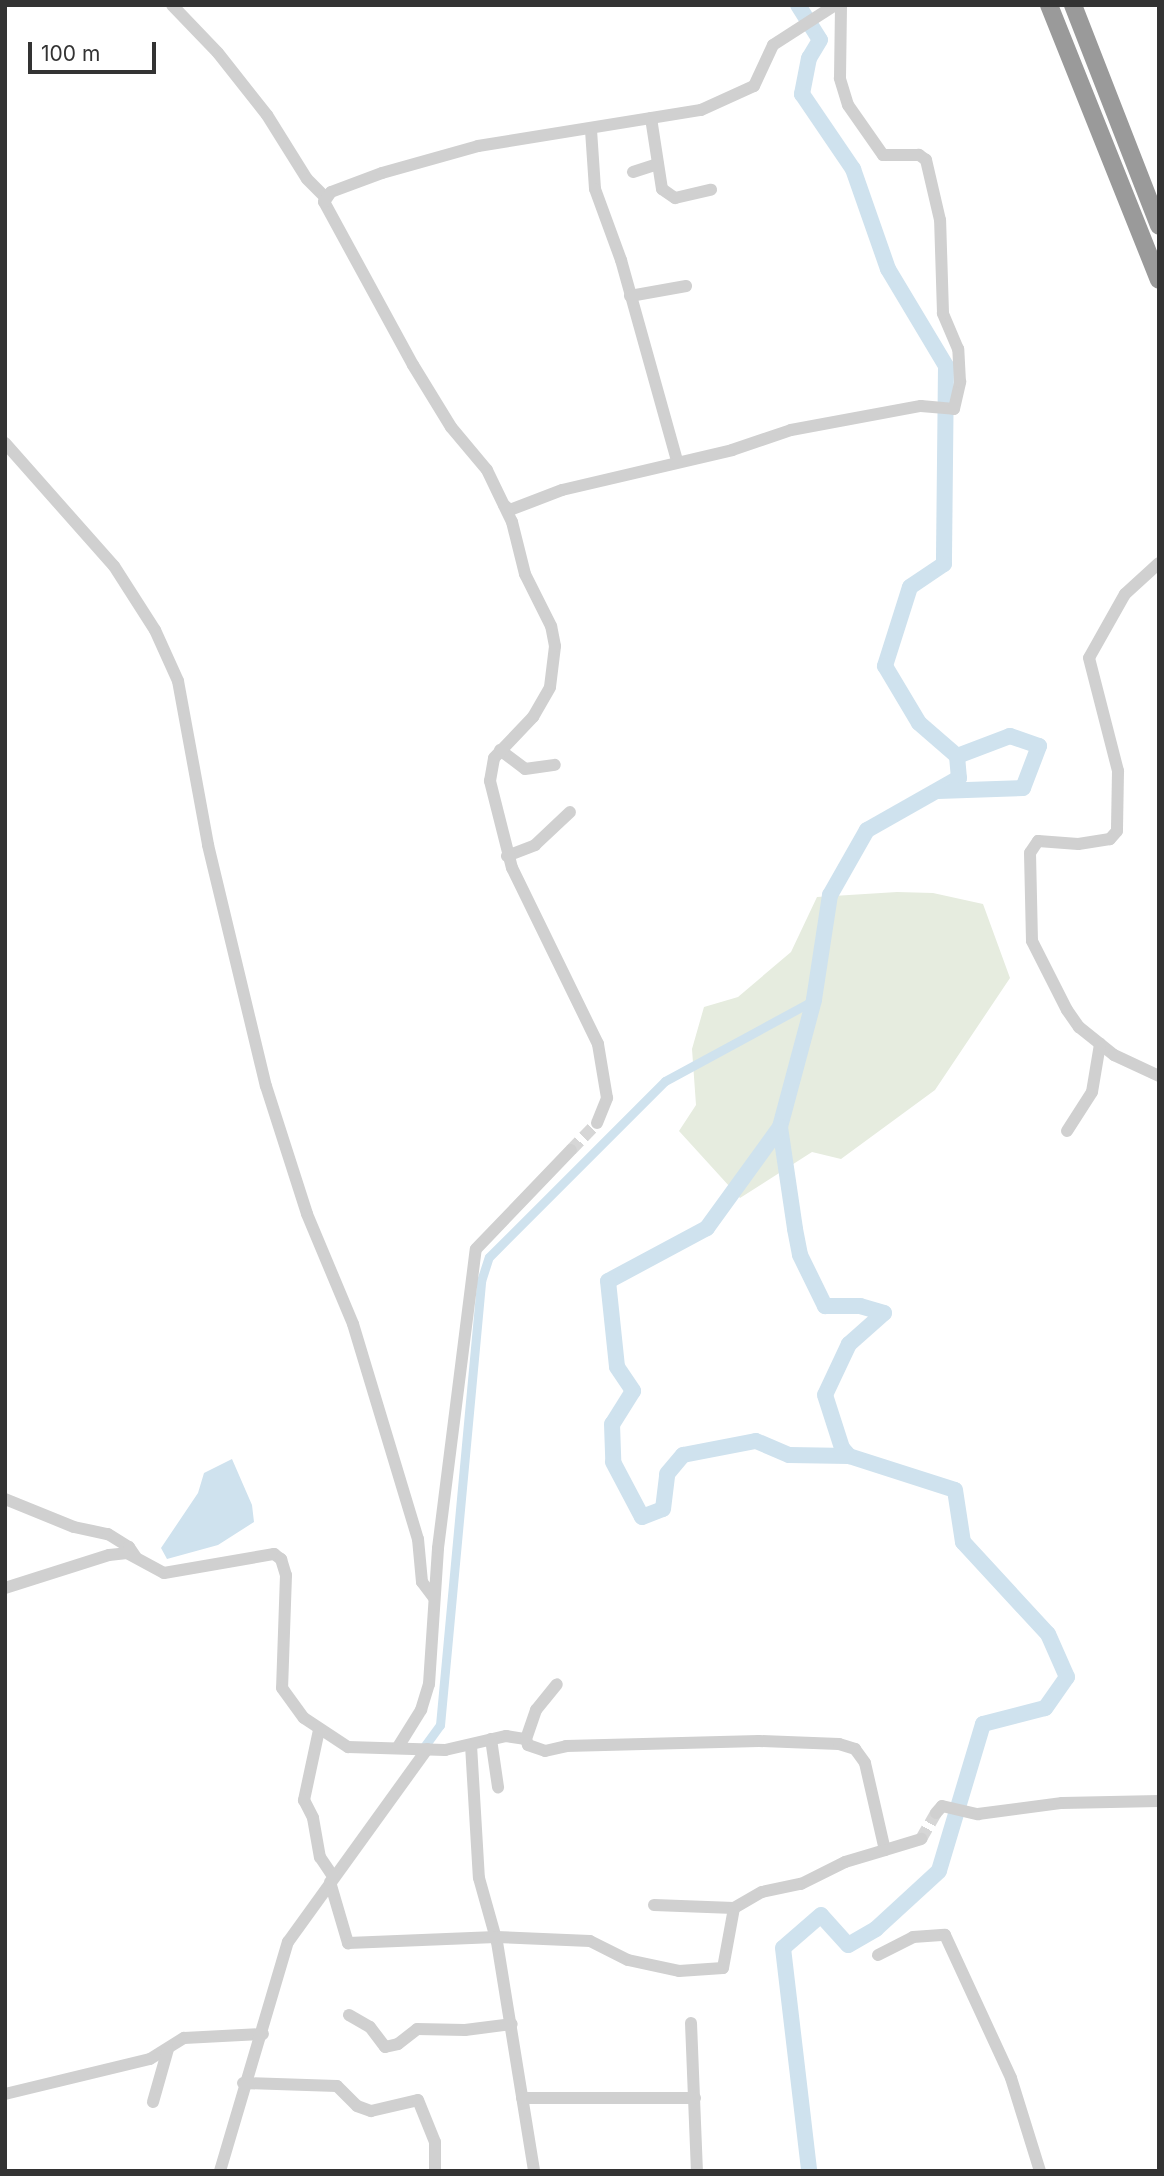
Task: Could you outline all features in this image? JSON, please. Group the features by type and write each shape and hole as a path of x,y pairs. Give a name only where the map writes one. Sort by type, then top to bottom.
{"highway":[{"path":"1049,5 1159,280"},
{"path":"1073,5 1159,226"}],"street":[{"path":"172,5 218,52 325,197 329,215 413,365 452,427 487,470 504,505 555,646 545,701 490,764 489,781 507,856 598,1044 607,1098 597,1123"},
{"path":"325,197 382,173 478,146 693,113 750,89 757,82 768,51 804,23 835,5"},
{"path":"504,505 510,510 562,489 852,417 931,406 949,411 954,408 959,388 958,349 943,313 940,220 926,160 919,155 883,155 848,106 840,78 841,5"},
{"path":"650,118 662,189 670,196 711,190"},
{"path":"590,130 594,189 630,296 677,460"},
{"path":"634,172 657,164"},
{"path":"630,296 686,286"},
{"path":"5,443 114,566 155,630 178,681 208,845 266,1086 307,1214 353,1324 418,1539 422,1582 435,1598"},
{"path":"1159,563 1121,600 1089,658 1118,771 1117,831 1110,839 1078,844 1038,841 1030,848 1032,941 1073,1020 1100,1044 1159,1076"},
{"path":"500,750 525,769 555,765"},
{"path":"507,856 529,850 570,812"},
{"path":"1068,1131 1092,1091 1100,1044"},
{"path":"401,1747 426,1697 470,1273 482,1240 571,1150"},
{"path":"5,1499 74,1527 108,1534 129,1546 135,1556"},
{"path":"5,1588 109,1555 135,1556 164,1573 257,1554 281,1559 286,1574 282,1688 293,1708 319,1730 348,1747 423,1749 471,1745 492,1739 526,1739"},
{"path":"557,1684 536,1710 526,1739 528,1745 545,1751 566,1746 759,1741 849,1746 861,1754 870,1775 885,1850"},
{"path":"319,1730 304,1800 330,1875 348,1943 496,1937 598,1942 636,1963 679,1971 714,1971 726,1964 734,1908"},
{"path":"492,1739 498,1787"},
{"path":"471,1745 479,1878 496,1937 534,2171"},
{"path":"220,2171 257,2034 288,1942 330,1875 423,1749"},
{"path":"942,1810 971,1813 1062,1803 1159,1801"},
{"path":"654,1905 734,1908 762,1892 801,1884 845,1862 921,1839"},
{"path":"878,1955 913,1937 945,1935 1011,2078 1040,2171"},
{"path":"349,2015 370,2027 385,2047 398,2044 417,2029 465,2031 512,2024"},
{"path":"691,2023 697,2171"},
{"path":"5,2095 150,2059 196,2035 257,2034"},
{"path":"153,2102 168,2049"},
{"path":"243,2084 337,2086 357,2106 371,2111 418,2099 436,2147 435,2171"},
{"path":"522,2098 695,2098"}],"shaded area":[{"path":"897,892 933,893 983,904 1010,978 935,1090 841,1159 812,1152 740,1198 679,1131 696,1105 692,1049 704,1007 738,997 791,952 817,897"}],"water":[{"path":"232,1459 252,1505 254,1522 218,1545 167,1559 161,1548 198,1493 204,1473"}],"waterway":[{"path":"798,5 820,40 809,58 802,94 853,169 888,269 946,366 944,564 910,587 885,666 919,723 957,756 959,778 867,830 830,895 814,1000 780,1127 795,1229 800,1255 825,1306 860,1306 884,1313 849,1344 825,1395 842,1448 849,1456 955,1490 963,1542 1048,1634 1067,1677 1045,1708 983,1724 939,1871 876,1929 848,1945 821,1915 783,1948 809,2171"},
{"path":"938,791 1023,788 1039,746 1010,736 957,756"},
{"path":"421,1751 440,1725 481,1281 489,1257 665,1081 814,1000"},
{"path":"780,1127 707,1228 608,1281 617,1367 633,1391 612,1424 613,1462 642,1517 663,1509 667,1474 683,1455 756,1441 789,1455 849,1456"}],"tunnel":[{"path":"571,1150 597,1123"},
{"path":"921,1839 936,1813"}]}
